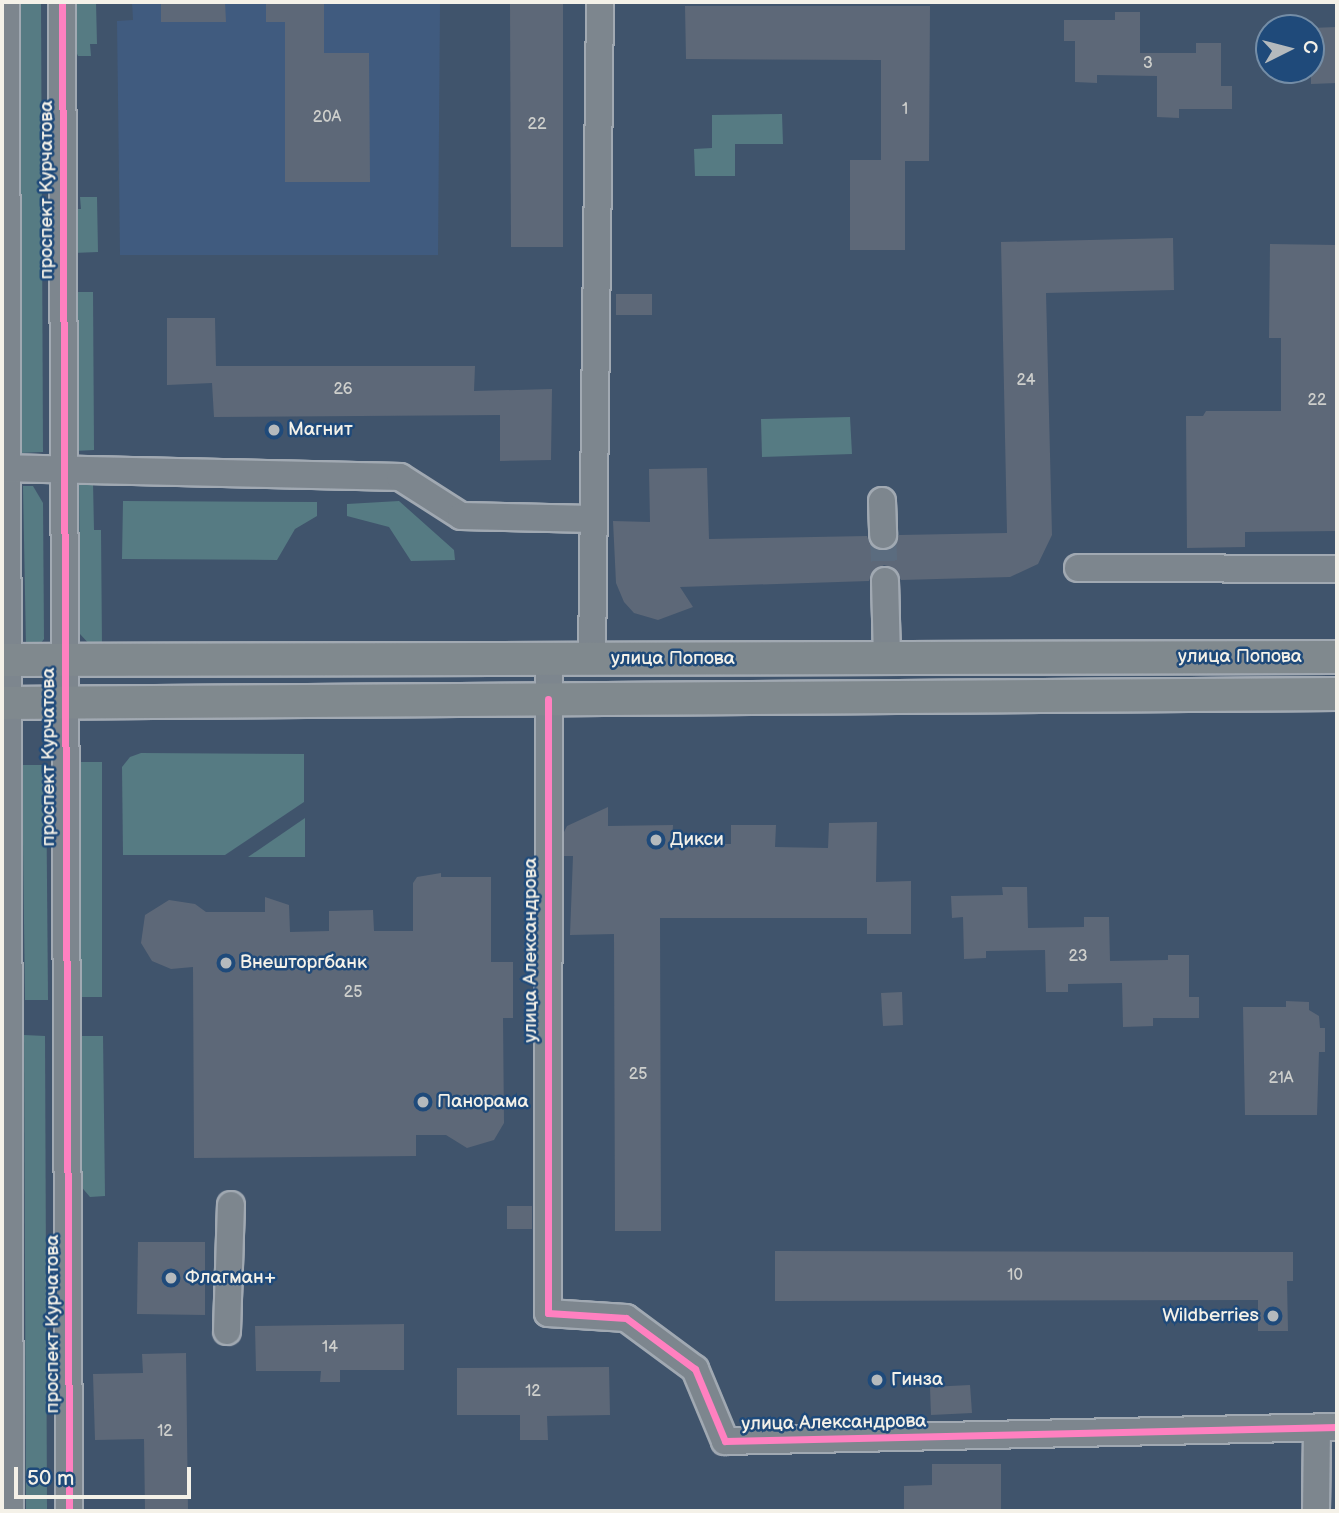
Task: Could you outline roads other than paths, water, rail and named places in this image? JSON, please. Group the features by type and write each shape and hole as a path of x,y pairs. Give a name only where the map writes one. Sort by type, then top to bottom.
{"main road":[{"name":"улица Попова","path":"5,660 1337,657"},
{"name":"улица Попова","path":"5,703 1337,694"}],"street":[{"name":"проспект Курчатова","path":"6,2 6,1203 10,1511"},
{"name":"проспект Курчатова","path":"62,2 69,1511"},
{"path":"592,659 600,2"},
{"path":"5,468 64,467 400,477 461,516 593,519"},
{"path":"882,500 883,535"},
{"path":"1078,568 1337,569"},
{"path":"885,581 887,658"},
{"path":"548,699 549,659"},
{"name":"улица Александрова","path":"548,699 548,1313 626,1318 695,1369 725,1441 1327,1428"},
{"path":"227,1331 230,1205"},
{"path":"1316,1511 1327,1428"}],"tunnel":[{"path":"883,535 885,581"}],"place":[{"name":"Магнит","path":"274,430"},
{"name":"Дикси","path":"656,840"},
{"name":"Внешторгбанк","path":"226,963"},
{"name":"Панорама","path":"423,1102"},
{"name":"Флагман+","path":"171,1278"},
{"name":"Wildberries","path":"1273,1316"},
{"name":"Гинза","path":"877,1380"}]}
